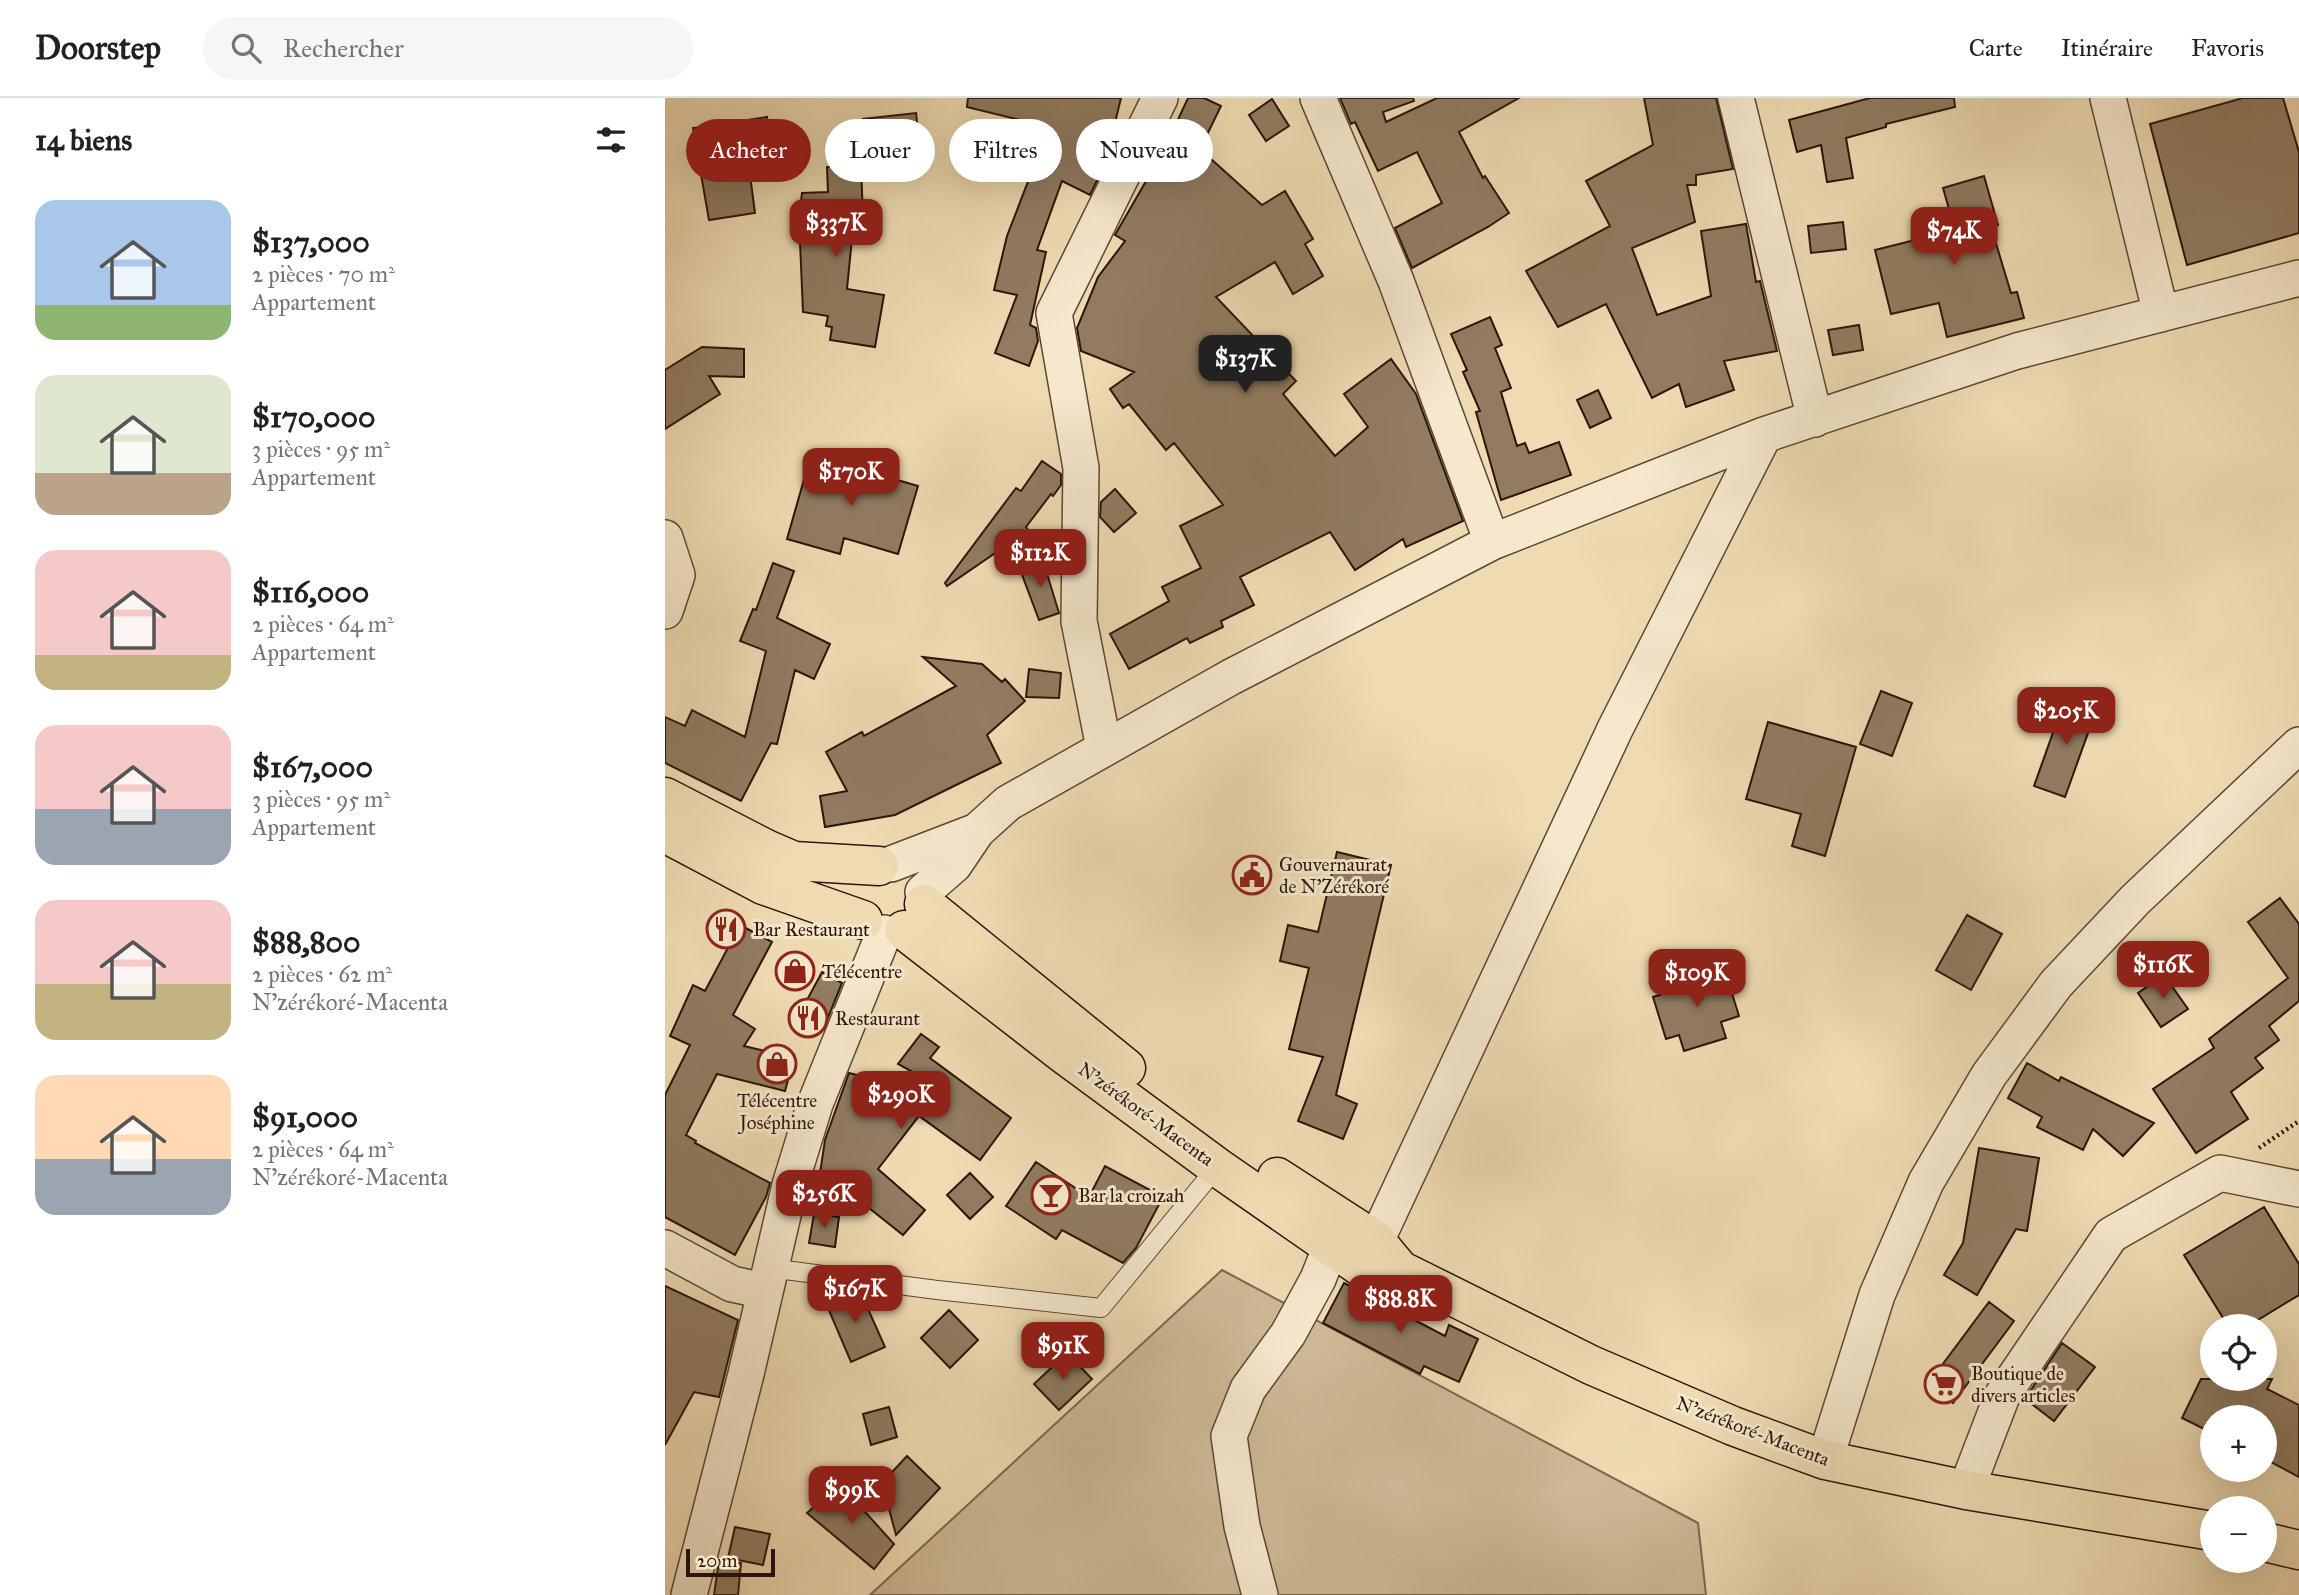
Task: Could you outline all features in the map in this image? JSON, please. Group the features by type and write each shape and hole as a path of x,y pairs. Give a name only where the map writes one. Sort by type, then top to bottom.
{"highway":[{"path":"665,797 794,861 902,867 920,881 899,916"},
{"path":"665,833 763,885 899,916"},
{"path":"885,865 868,872 859,883 855,895 856,908 899,916"},
{"name":"N'zérékoré-Macenta","path":"899,916 1284,1182 1356,1251"},
{"name":"N'zérékoré-Macenta","path":"899,916 1065,1055 1217,1167 1356,1251 1400,1270 1591,1365 1733,1426 1825,1460 1966,1490 2200,1529"},
{"path":"2277,1545 2299,1550"}],"street":[{"path":"1104,748 1079,621 1080,468 1054,313 1160,98"},
{"path":"1318,98 1396,281 1492,541"},
{"path":"1737,98 1815,419"},
{"path":"2108,98 2161,314"},
{"path":"689,1595 746,1374 790,1185 815,1104 899,916 954,865 977,831 1008,803 1231,677 1492,541 1764,435 2017,351 2299,278"},
{"path":"1259,1595 1242,1526 1229,1436 1248,1389 1288,1334 1318,1279 1356,1251 1764,435"},
{"path":"665,538 677,575 665,611"},
{"path":"1825,1460 1877,1295 1926,1182 1989,1075 2056,984 2126,909 2299,745"},
{"path":"885,865 977,831"},
{"path":"1966,1490 2002,1396 2111,1235 2220,1173 2299,1189"},
{"path":"665,1248 732,1284 767,1280"}],"lane":[{"path":"767,1280 937,1290 1101,1308 1217,1167"}],"shaded area":[{"path":"1222,1270 1698,1523 1706,1595 870,1595"}],"building":[{"path":"968,98 1121,98 1116,119 1076,119 1076,182 1096,182 1090,195 1062,181 1062,119 1016,119 967,107"},
{"path":"1188,98 1204,98 1221,106 1213,122 1213,119 1178,119"},
{"path":"1340,98 1413,98 1414,101 1383,112 1386,122 1437,98 1519,98 1459,132 1483,178 1485,176 1509,213 1412,268 1395,228 1442,203 1417,152 1378,171 1355,122 1351,124"},
{"path":"1644,98 1716,98 1733,169 1696,175 1696,185 1687,185 1695,222 1632,248 1657,315 1711,296 1701,231 1746,224 1756,282 1760,281 1777,351 1724,361 1734,390 1686,407 1679,384 1652,398 1606,304 1558,327 1526,271 1610,226 1586,181 1653,145"},
{"path":"1870,98 1954,98 1955,107 1886,124 1886,127 1846,138 1853,178 1827,182 1821,145 1797,152 1789,120"},
{"path":"2243,98 2283,98 2299,152 2299,233 2187,265 2150,124"},
{"path":"1272,99 1289,126 1266,141 1249,115"},
{"path":"916,113 917,119 863,119"},
{"path":"1213,161 1262,205 1285,191 1313,239 1305,244 1323,276 1293,294 1275,262 1216,297 1296,381 1283,394 1335,456 1368,427 1344,394 1391,359 1416,394 1463,521 1406,547 1403,539 1355,570 1330,532 1240,577 1254,605 1221,621 1223,627 1190,643 1187,638 1129,669 1110,634 1169,601 1162,587 1201,568 1180,526 1223,505 1174,443 1166,450 1129,404 1123,408 1110,389 1134,372 1081,351 1077,328 1098,277 1125,241 1115,235 1146,182 1213,182"},
{"path":"1984,176 1998,225 1991,227 2011,293 2017,292 2024,318 1947,337 1939,303 1891,314 1875,250 1955,230 1943,188"},
{"path":"702,182 751,182 755,213 709,220"},
{"path":"828,182 862,182 863,218 854,218 847,289 884,295 875,347 830,340 832,327 826,326 828,316 803,312 799,218 802,193 828,192"},
{"path":"1028,182 1062,182 1037,250 1046,252 1030,325 1036,328 1038,341 1029,366 995,353 1017,295 994,290 1007,236"},
{"path":"1843,222 1846,249 1811,253 1808,226"},
{"path":"1490,317 1502,345 1495,348 1511,388 1501,392 1517,446 1525,443 1529,453 1559,442 1571,475 1501,500 1476,412 1480,411 1463,372 1467,370 1451,334"},
{"path":"1859,325 1863,350 1833,355 1828,330"},
{"path":"702,347 744,349 744,377 709,376 720,394 665,429 665,370"},
{"path":"1598,390 1611,418 1590,428 1577,400"},
{"path":"811,455 918,486 898,554 844,538 840,554 787,539"},
{"path":"1042,461 1061,474 1061,485 1026,527 1029,531 1012,555 1007,545 947,586 945,583 1016,488 1021,491"},
{"path":"1115,489 1136,513 1114,532 1100,517 1101,502"},
{"path":"1041,554 1059,613 1039,620 1021,572"},
{"path":"773,563 794,571 777,618 830,644 814,679 795,670 777,744 771,743 741,801 665,763 665,717 685,726 692,710 745,737 766,651 740,641 753,609 756,610"},
{"path":"923,657 982,664 1002,682 1005,679 1025,701 987,735 1001,763 895,815 825,827 820,796 847,791 826,752 862,732 864,736 956,686"},
{"path":"1029,669 1061,673 1059,698 1026,697"},
{"path":"1881,691 1912,703 1892,756 1860,744"},
{"path":"2066,696 2097,708 2065,797 2034,786"},
{"path":"1768,722 1856,747 1825,856 1792,846 1801,814 1746,799"},
{"path":"1337,852 1391,865 1336,1095 1357,1104 1343,1139 1298,1121 1323,1057 1289,1049 1309,968 1280,961 1288,925 1318,932"},
{"path":"2280,898 2299,924 2299,1001 2269,1026 2279,1040 2255,1058 2263,1068 2231,1092 2248,1119 2196,1153 2153,1089 2214,1048 2209,1039 2288,978 2248,922"},
{"path":"1967,915 2002,934 1971,990 1936,970"},
{"path":"740,925 772,942 733,1015 755,1029 744,1046 794,1058 785,1091 717,1074 686,1135 696,1141 695,1143 770,1183 766,1197 735,1255 665,1217 665,1095 690,1045 670,1036 693,985 705,991"},
{"path":"1711,970 1714,978 1726,974 1739,1016 1721,1022 1726,1038 1684,1051 1679,1035 1666,1039 1653,997 1672,991 1669,983"},
{"path":"822,972 842,983 825,1025 801,1011"},
{"path":"2164,975 2188,1009 2161,1027 2138,993"},
{"path":"921,1034 939,1047 930,1058 1011,1118 980,1160 919,1116 878,1169 925,1210 903,1235 844,1188 820,1173 825,1140 849,1073 947,1098 949,1092 898,1064"},
{"path":"2027,1063 2059,1081 2061,1077 2154,1123 2123,1156 2093,1129 2083,1150 2037,1127 2042,1117 2008,1098"},
{"path":"1979,1148 2039,1158 2027,1231 2016,1229 1977,1295 1944,1275 1963,1243"},
{"path":"1036,1162 1089,1197 1105,1166 1163,1197 1136,1248 1123,1263 1062,1230 1056,1239 1006,1206"},
{"path":"970,1173 993,1197 970,1219 947,1195"},
{"path":"2264,1207 2299,1264 2299,1295 2268,1314 2221,1314 2184,1255"},
{"path":"814,1214 839,1217 835,1247 809,1243"},
{"path":"1344,1283 1445,1336 1449,1325 1478,1339 1459,1382 1424,1366 1420,1374 1323,1323"},
{"path":"665,1286 738,1320 719,1397 694,1392 665,1445"},
{"path":"849,1290 860,1291 885,1347 851,1362 825,1301"},
{"path":"1989,1302 2014,1321 1953,1403 1928,1384"},
{"path":"949,1310 978,1340 950,1368 921,1338"},
{"path":"2062,1343 2095,1367 2054,1421 2025,1399"},
{"path":"1067,1353 1092,1379 1059,1410 1034,1384"},
{"path":"2200,1381 2200,1391 2271,1391 2299,1405 2299,1477 2277,1465 2277,1405 2200,1405 2200,1427 2182,1418"},
{"path":"889,1407 897,1437 871,1445 863,1414"},
{"path":"907,1456 940,1488 896,1535 882,1483"},
{"path":"840,1484 894,1544 874,1569 807,1513"},
{"path":"735,1527 770,1534 763,1565 728,1558"},
{"path":"719,1560 741,1563 738,1595 714,1595"}],"place":[{"name":"Gouvernaurat de N'Zérékoré","path":"1252,875"},
{"name":"Bar Restaurant","path":"726,929"},
{"name":"Télécentre","path":"795,971"},
{"name":"Restaurant","path":"808,1018"},
{"name":"Télécentre Joséphine","path":"777,1064"},
{"name":"Bar la croizah","path":"1051,1195"},
{"name":"Boutique de divers articles","path":"1944,1384"}]}
